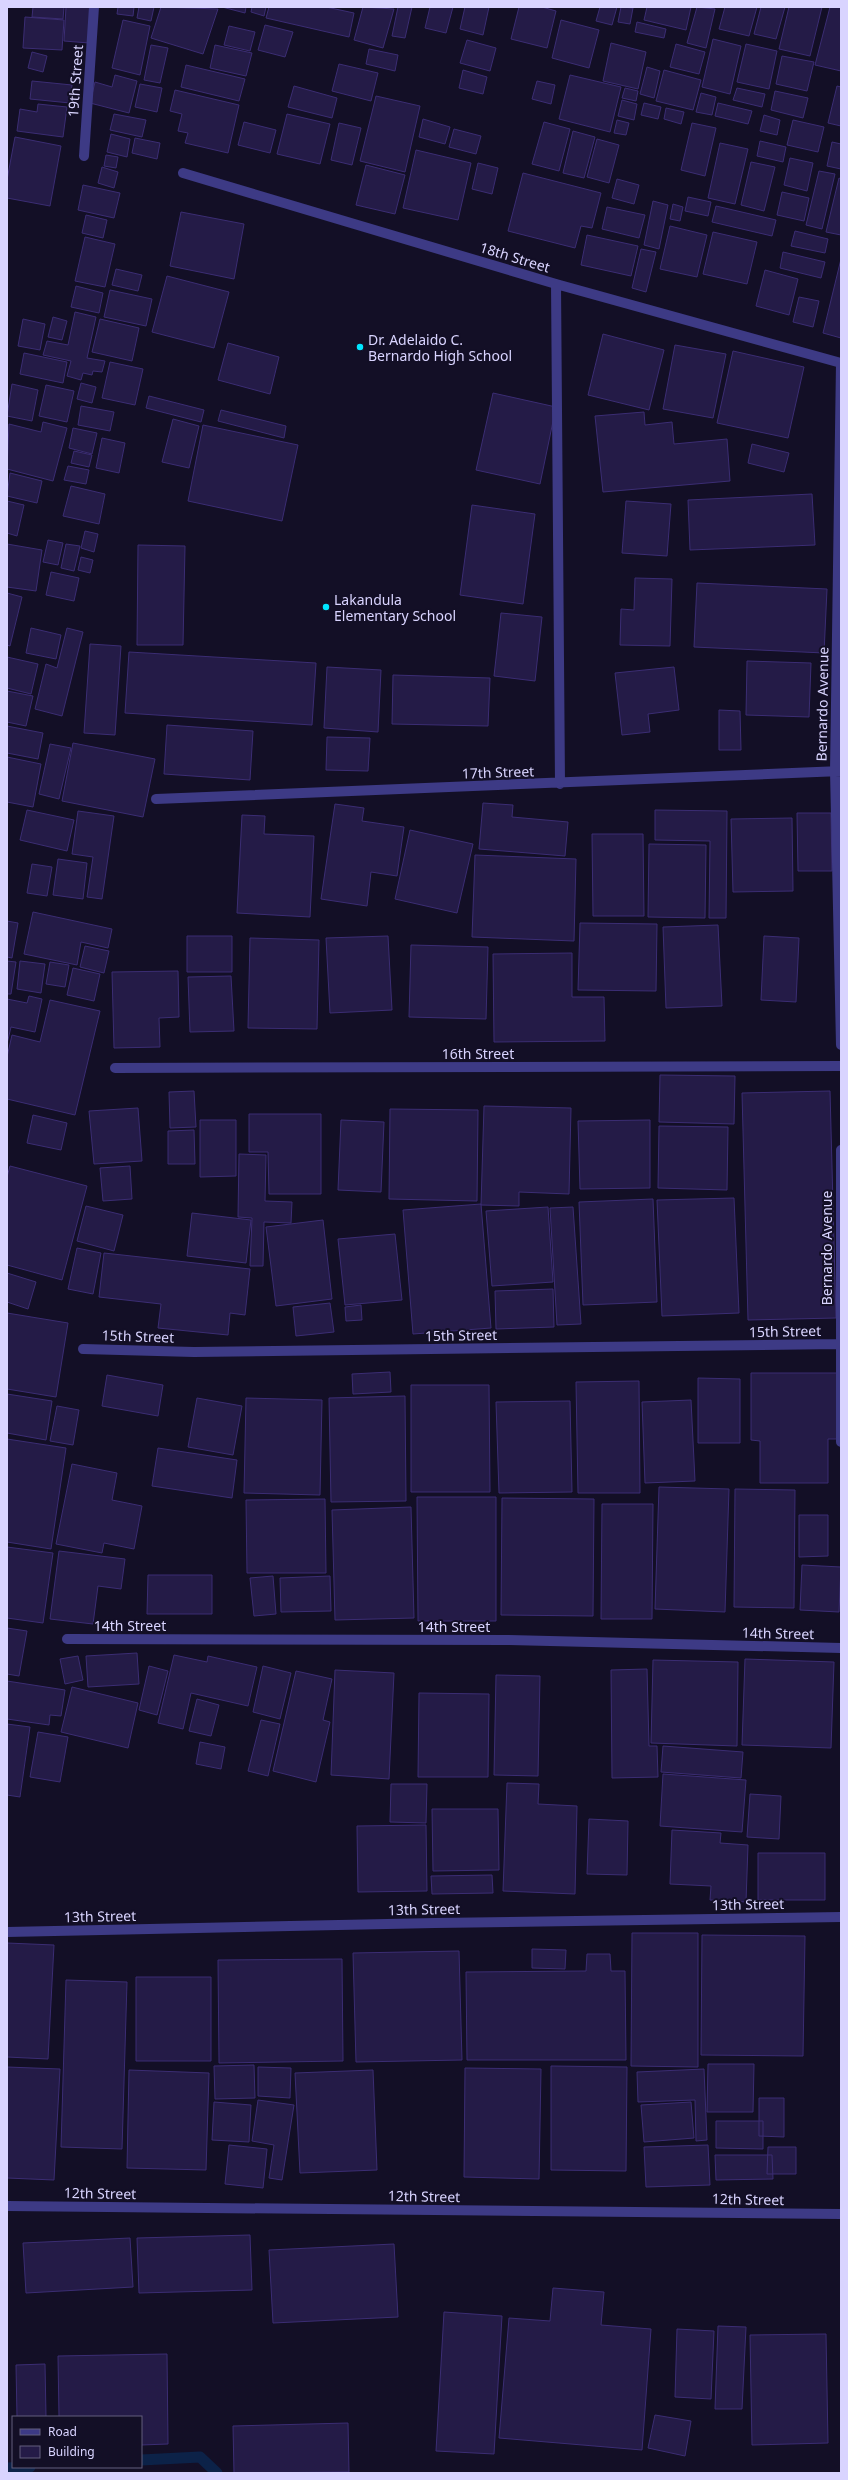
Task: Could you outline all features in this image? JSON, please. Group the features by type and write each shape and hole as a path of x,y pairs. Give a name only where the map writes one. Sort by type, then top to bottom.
{"street":[{"name":"19th Street","path":"84,156 94,7"},
{"name":"18th Street","path":"183,173 556,284 841,363"},
{"path":"556,284 560,784"},
{"name":"Bernardo Avenue","path":"841,363 838,771 841,1046"},
{"name":"17th Street","path":"156,799 560,784 838,771"},
{"name":"16th Street","path":"115,1068 841,1066"},
{"name":"Bernardo Avenue","path":"841,1150 841,1442"},
{"name":"15th Street","path":"83,1349 194,1352 840,1344"},
{"name":"14th Street","path":"67,1639 501,1640 841,1648"},
{"name":"13th Street","path":"7,1932 450,1922 841,1917"},
{"name":"12th Street","path":"7,2206 841,2214"}],"building":[{"path":"33,7 64,7 63,19 32,17"},
{"path":"66,7 92,7 89,43 64,41"},
{"path":"118,7 134,7 133,16 117,14"},
{"path":"139,7 154,7 151,21 137,18"},
{"path":"161,7 218,9 203,54 151,38"},
{"path":"222,7 246,7 245,13"},
{"path":"252,7 266,7 264,16 251,12"},
{"path":"269,7 326,7 354,13 349,37 266,18"},
{"path":"363,7 394,9 383,48 354,40"},
{"path":"398,7 412,7 405,38 392,36"},
{"path":"430,7 453,7 446,33 425,28"},
{"path":"465,7 489,7 483,35 460,29"},
{"path":"519,7 542,7 556,11 547,48 511,39"},
{"path":"600,7 617,7 612,25 596,21"},
{"path":"621,7 633,8 630,24 618,22"},
{"path":"647,7 691,7 686,30 644,20"},
{"path":"697,7 715,9 706,48 687,43"},
{"path":"725,7 757,7 749,36 719,29"},
{"path":"761,7 785,7 776,39 754,34"},
{"path":"789,7 822,7 810,56 779,49"},
{"path":"830,7 841,7 841,71 815,65"},
{"path":"25,17 64,20 62,50 23,48"},
{"path":"123,20 150,26 140,75 112,68"},
{"path":"561,20 599,30 589,68 552,58"},
{"path":"637,22 666,29 664,38 635,32"},
{"path":"265,25 293,32 285,57 258,50"},
{"path":"229,26 255,32 250,51 224,45"},
{"path":"713,39 741,46 730,94 702,87"},
{"path":"467,40 496,48 490,71 460,63"},
{"path":"611,43 646,52 638,89 603,81"},
{"path":"676,44 705,52 699,74 670,67"},
{"path":"746,44 777,51 769,89 737,82"},
{"path":"151,45 168,48 160,83 144,80"},
{"path":"215,45 252,53 246,76 210,68"},
{"path":"369,49 398,55 395,71 366,64"},
{"path":"32,52 47,56 43,72 28,68"},
{"path":"782,56 814,62 807,91 776,84"},
{"path":"339,64 378,73 371,101 332,91"},
{"path":"186,65 245,79 239,101 181,87"},
{"path":"647,67 660,71 654,98 640,94"},
{"path":"463,70 487,77 483,94 459,88"},
{"path":"664,70 701,80 693,110 656,101"},
{"path":"115,75 137,81 129,113 90,103 95,82 112,87"},
{"path":"570,75 621,87 610,132 559,119"},
{"path":"32,81 72,85 70,103 30,99"},
{"path":"537,81 555,85 551,104 532,99"},
{"path":"140,84 162,88 157,112 135,107"},
{"path":"294,86 337,98 332,118 288,107"},
{"path":"837,86 841,87 841,126 828,123"},
{"path":"625,88 638,91 636,101 622,98"},
{"path":"737,88 765,94 762,107 733,100"},
{"path":"175,90 239,105 228,153 185,143 188,133 178,131 182,114 170,111"},
{"path":"775,91 808,98 803,118 771,110"},
{"path":"701,93 716,97 712,115 696,112"},
{"path":"376,96 420,106 405,172 360,161"},
{"path":"622,100 637,104 634,120 618,116"},
{"path":"644,103 661,107 658,119 641,115"},
{"path":"718,103 752,111 748,124 715,116"},
{"path":"38,104 67,107 63,137 17,131 20,109 37,112"},
{"path":"666,108 684,112 681,124 664,119"},
{"path":"114,114 146,120 142,137 110,130"},
{"path":"287,114 330,124 320,164 277,154"},
{"path":"764,115 780,120 777,135 760,131"},
{"path":"423,119 450,127 445,144 419,137"},
{"path":"617,120 629,123 626,135 614,133"},
{"path":"793,120 824,127 818,152 787,145"},
{"path":"244,122 276,130 270,153 238,145"},
{"path":"544,122 570,129 559,171 532,164"},
{"path":"339,123 361,128 352,165 331,160"},
{"path":"692,123 716,128 705,176 681,170"},
{"path":"454,129 481,136 476,154 449,147"},
{"path":"573,131 595,137 584,178 563,173"},
{"path":"111,134 130,139 127,157 107,152"},
{"path":"15,137 61,146 50,206 7,198 7,180"},
{"path":"135,138 160,143 157,159 132,153"},
{"path":"597,139 619,145 609,183 587,177"},
{"path":"760,141 786,147 783,162 757,156"},
{"path":"832,142 841,144 841,169 827,166"},
{"path":"720,143 748,149 735,204 708,198"},
{"path":"416,150 471,163 458,220 403,208"},
{"path":"106,155 118,157 116,168 104,166"},
{"path":"790,158 813,163 807,191 784,185"},
{"path":"751,162 775,167 764,211 741,205"},
{"path":"478,163 498,168 492,194 472,189"},
{"path":"366,165 405,175 395,214 356,205"},
{"path":"102,167 118,172 114,188 98,183"},
{"path":"819,171 835,174 822,229 806,225"},
{"path":"523,173 601,193 592,228 581,226 575,248 508,231"},
{"path":"839,178 841,179 841,235 826,232"},
{"path":"617,179 639,185 634,204 612,198"},
{"path":"83,185 120,193 114,218 78,210"},
{"path":"782,192 809,198 804,221 777,215"},
{"path":"688,197 711,202 708,216 685,211"},
{"path":"653,201 668,205 659,249 644,245"},
{"path":"673,204 683,207 680,221 670,219"},
{"path":"716,206 776,220 772,236 712,222"},
{"path":"607,207 645,215 639,238 602,229"},
{"path":"181,212 244,224 234,279 170,266"},
{"path":"86,215 107,220 103,238 82,233"},
{"path":"670,226 707,235 697,277 660,269"},
{"path":"795,231 828,239 825,253 791,246"},
{"path":"713,232 757,242 747,284 703,274"},
{"path":"587,235 638,246 631,276 581,265"},
{"path":"85,237 115,244 105,287 75,281"},
{"path":"641,249 656,252 646,292 632,288"},
{"path":"783,252 825,262 821,278 780,268"},
{"path":"841,259 841,338 823,333"},
{"path":"116,269 142,275 138,291 112,285"},
{"path":"765,270 798,279 789,315 756,306"},
{"path":"167,276 229,292 214,348 152,332"},
{"path":"76,286 103,293 99,313 71,307"},
{"path":"110,290 152,299 146,326 104,317"},
{"path":"799,297 819,301 813,327 793,322"},
{"path":"75,312 96,317 87,358 105,361 102,372 93,371 92,375 83,373 81,380 67,376 71,361 43,355 47,341 68,345"},
{"path":"53,317 67,321 62,340 48,337"},
{"path":"23,319 45,324 40,350 18,346"},
{"path":"100,319 139,328 132,361 92,352"},
{"path":"603,334 664,350 649,410 588,395"},
{"path":"228,343 279,357 270,394 218,380"},
{"path":"675,345 726,354 713,418 663,409"},
{"path":"733,351 804,367 788,438 717,423"},
{"path":"24,353 67,362 63,383 20,374"},
{"path":"110,362 143,369 135,405 102,398"},
{"path":"81,383 96,387 92,403 77,399"},
{"path":"12,384 38,390 32,421 7,416"},
{"path":"46,385 74,391 67,422 39,416"},
{"path":"493,393 556,407 540,484 476,470"},
{"path":"149,396 204,410 201,422 146,408"},
{"path":"81,406 114,412 110,431 78,425"},
{"path":"221,410 286,426 284,438 218,421"},
{"path":"644,412 645,425 672,422 674,444 727,439 730,481 603,492 595,416"},
{"path":"173,419 199,426 189,468 162,462"},
{"path":"43,422 67,428 53,481 7,469 9,424 41,432"},
{"path":"203,425 298,445 282,521 188,501"},
{"path":"73,428 97,433 92,454 69,448"},
{"path":"102,438 125,443 119,473 96,468"},
{"path":"752,444 789,453 784,472 748,463"},
{"path":"74,451 92,455 89,467 71,463"},
{"path":"68,466 89,470 86,484 64,480"},
{"path":"10,473 42,481 37,503 7,496"},
{"path":"71,486 105,494 99,524 63,516"},
{"path":"812,494 815,545 690,550 688,500"},
{"path":"7,501 24,505 17,536 7,533"},
{"path":"626,501 671,504 667,556 622,553"},
{"path":"472,505 535,514 523,604 460,595"},
{"path":"85,531 98,534 94,552 81,548"},
{"path":"48,540 63,543 58,565 43,562"},
{"path":"7,544 42,550 36,591 7,587"},
{"path":"66,544 80,546 74,571 61,568"},
{"path":"138,545 185,546 183,645 137,645"},
{"path":"81,557 93,560 90,573 78,570"},
{"path":"51,572 79,578 74,601 46,595"},
{"path":"635,578 672,579 670,646 620,645 621,609 634,610"},
{"path":"697,583 827,589 824,653 694,647"},
{"path":"7,593 22,597 10,646 7,645"},
{"path":"501,613 542,617 535,681 494,676"},
{"path":"31,628 61,635 56,659 26,653"},
{"path":"67,628 83,632 62,716 35,709 46,664 57,668"},
{"path":"90,644 121,646 115,735 84,733"},
{"path":"129,652 316,663 312,725 125,713"},
{"path":"7,657 38,664 31,694 7,688"},
{"path":"747,661 811,663 809,717 746,715"},
{"path":"327,667 381,670 378,732 324,728"},
{"path":"674,667 679,710 648,714 650,732 622,735 615,673"},
{"path":"393,675 490,678 488,726 392,724"},
{"path":"7,691 33,696 26,726 7,722"},
{"path":"719,710 740,711 741,750 719,750"},
{"path":"167,725 253,731 250,780 164,774"},
{"path":"7,726 43,733 38,759 7,753"},
{"path":"327,737 370,738 368,771 326,770"},
{"path":"73,743 155,759 143,817 62,801"},
{"path":"50,744 71,748 59,799 39,794"},
{"path":"7,757 41,764 33,807 7,802"},
{"path":"483,803 513,805 512,817 568,822 565,856 479,849"},
{"path":"335,804 364,808 362,821 404,827 397,876 371,872 367,906 321,899"},
{"path":"27,810 74,820 67,851 20,840"},
{"path":"655,810 727,811 726,918 709,918 710,841 655,840"},
{"path":"78,811 114,816 102,899 87,897 93,857 72,854"},
{"path":"797,813 831,813 832,871 798,871"},
{"path":"242,815 265,816 264,834 314,836 310,917 237,913"},
{"path":"792,818 793,891 733,892 731,819"},
{"path":"410,830 473,844 457,913 395,899"},
{"path":"592,834 643,834 644,916 593,916"},
{"path":"649,844 706,845 705,918 648,917"},
{"path":"475,855 576,859 574,941 472,937"},
{"path":"58,859 87,863 83,899 53,895"},
{"path":"32,864 52,867 47,896 27,893"},
{"path":"33,912 112,929 108,948 81,942 77,965 24,954"},
{"path":"7,921 18,923 12,958 7,957"},
{"path":"580,923 657,924 656,991 578,990"},
{"path":"718,925 722,1006 666,1008 663,927"},
{"path":"187,936 232,936 232,972 187,972"},
{"path":"388,936 392,1010 330,1013 326,938"},
{"path":"764,936 799,938 796,1002 761,1000"},
{"path":"250,938 319,940 317,1029 248,1028"},
{"path":"411,945 488,947 486,1019 409,1017"},
{"path":"85,946 109,951 104,973 80,967"},
{"path":"572,953 572,997 604,997 605,1041 494,1042 493,954"},
{"path":"7,961 16,962 11,994 7,994"},
{"path":"20,961 45,964 41,993 17,989"},
{"path":"50,962 69,965 65,987 46,984"},
{"path":"73,968 100,974 94,1001 67,995"},
{"path":"178,971 179,1017 159,1018 160,1047 114,1048 112,972"},
{"path":"231,976 234,1031 190,1032 188,977"},
{"path":"29,996 42,999 35,1032 11,1027 7,1044 7,999 27,1003"},
{"path":"50,1000 100,1011 75,1115 7,1099 7,1057 12,1035 40,1042"},
{"path":"660,1075 735,1076 734,1124 659,1122"},
{"path":"194,1091 196,1127 170,1128 169,1092"},
{"path":"830,1091 836,1318 748,1320 742,1093"},
{"path":"484,1106 571,1108 569,1194 519,1192 519,1206 481,1205"},
{"path":"138,1108 142,1161 94,1164 89,1111"},
{"path":"390,1109 478,1110 477,1201 389,1199"},
{"path":"249,1114 321,1114 321,1194 269,1194 268,1152 249,1152"},
{"path":"33,1115 67,1123 61,1150 27,1143"},
{"path":"200,1120 236,1120 236,1176 200,1177"},
{"path":"341,1120 384,1122 381,1192 338,1190"},
{"path":"650,1120 650,1188 580,1189 578,1121"},
{"path":"659,1126 728,1127 727,1190 658,1188"},
{"path":"194,1130 195,1164 168,1164 168,1131"},
{"path":"239,1154 266,1155 265,1201 292,1202 291,1223 264,1222 263,1266 250,1266 252,1218 238,1217"},
{"path":"10,1166 87,1186 62,1280 7,1265 7,1177"},
{"path":"130,1166 132,1199 103,1201 100,1168"},
{"path":"734,1198 739,1313 662,1316 657,1200"},
{"path":"653,1199 657,1302 583,1305 579,1202"},
{"path":"481,1204 491,1328 413,1334 403,1210"},
{"path":"86,1206 123,1215 114,1251 77,1241"},
{"path":"548,1207 553,1282 492,1286 486,1211"},
{"path":"573,1207 581,1324 557,1325 550,1208"},
{"path":"192,1213 251,1220 246,1263 187,1256"},
{"path":"323,1220 332,1299 276,1306 266,1227"},
{"path":"395,1234 402,1300 345,1305 338,1239"},
{"path":"77,1248 101,1253 93,1294 68,1289"},
{"path":"104,1253 250,1269 245,1315 230,1313 228,1335 158,1328 161,1304 99,1297"},
{"path":"7,1273 36,1282 28,1309 7,1302"},
{"path":"553,1289 554,1327 496,1329 495,1291"},
{"path":"330,1303 334,1332 296,1336 293,1307"},
{"path":"361,1305 362,1320 346,1321 345,1307"},
{"path":"7,1313 68,1323 56,1397 7,1389"},
{"path":"390,1372 391,1392 353,1394 352,1374"},
{"path":"751,1373 838,1373 839,1439 828,1439 828,1483 760,1483 760,1441 751,1440"},
{"path":"107,1375 163,1385 158,1416 102,1406"},
{"path":"698,1378 740,1379 740,1443 698,1443"},
{"path":"639,1381 640,1493 578,1493 576,1382"},
{"path":"411,1385 489,1385 490,1492 411,1492"},
{"path":"7,1394 52,1401 46,1440 7,1433"},
{"path":"405,1396 406,1501 331,1502 329,1398"},
{"path":"197,1398 242,1406 233,1455 188,1447"},
{"path":"246,1398 322,1400 320,1495 244,1493"},
{"path":"691,1400 695,1481 645,1483 642,1402"},
{"path":"570,1401 572,1492 499,1493 496,1402"},
{"path":"57,1406 79,1410 73,1445 50,1441"},
{"path":"7,1439 66,1448 51,1549 7,1542"},
{"path":"158,1448 237,1460 232,1498 152,1486"},
{"path":"72,1464 117,1473 112,1500 142,1506 134,1549 104,1543 102,1553 56,1544"},
{"path":"659,1487 729,1489 725,1612 655,1609"},
{"path":"735,1489 795,1490 794,1608 734,1607"},
{"path":"417,1497 496,1497 496,1621 418,1621"},
{"path":"502,1498 594,1499 593,1616 501,1615"},
{"path":"325,1499 326,1573 247,1573 246,1500"},
{"path":"602,1504 653,1504 652,1619 601,1619"},
{"path":"411,1507 414,1618 335,1620 332,1510"},
{"path":"799,1515 828,1515 828,1556 799,1557"},
{"path":"7,1547 53,1553 43,1623 7,1618"},
{"path":"59,1551 125,1559 121,1589 98,1586 93,1624 50,1619"},
{"path":"802,1565 841,1567 839,1612 800,1610"},
{"path":"148,1575 212,1575 212,1614 147,1614"},
{"path":"273,1576 276,1614 254,1616 250,1578"},
{"path":"330,1576 331,1611 281,1612 280,1578"},
{"path":"7,1628 27,1631 19,1676 7,1674"},
{"path":"137,1653 139,1684 88,1687 86,1656"},
{"path":"174,1655 207,1662 208,1656 257,1667 248,1706 191,1693 183,1729 158,1723"},
{"path":"78,1656 83,1680 65,1684 60,1659"},
{"path":"745,1659 834,1662 831,1748 742,1745"},
{"path":"653,1660 738,1662 737,1746 651,1743"},
{"path":"149,1666 168,1671 157,1715 139,1710"},
{"path":"263,1666 291,1673 280,1719 253,1712"},
{"path":"647,1669 649,1746 657,1746 658,1777 612,1778 611,1670"},
{"path":"335,1670 394,1673 389,1779 331,1775"},
{"path":"296,1671 332,1679 323,1720 330,1722 316,1782 273,1771"},
{"path":"496,1675 540,1676 538,1776 494,1775"},
{"path":"7,1681 65,1690 61,1716 50,1715 49,1725 7,1719"},
{"path":"72,1687 138,1703 128,1748 61,1732"},
{"path":"419,1693 489,1694 488,1777 418,1777"},
{"path":"197,1699 219,1705 211,1736 189,1731"},
{"path":"261,1720 280,1724 268,1776 248,1771"},
{"path":"7,1724 30,1727 20,1797 7,1795"},
{"path":"38,1732 68,1737 60,1782 30,1777"},
{"path":"200,1742 225,1747 221,1769 196,1764"},
{"path":"663,1746 743,1752 741,1778 661,1772"},
{"path":"663,1774 746,1780 742,1832 660,1826"},
{"path":"507,1783 539,1784 538,1804 577,1806 575,1894 503,1891"},
{"path":"391,1784 427,1784 426,1823 390,1822"},
{"path":"750,1794 781,1796 779,1839 747,1837"},
{"path":"432,1809 498,1809 499,1870 433,1871"},
{"path":"589,1819 628,1821 627,1875 587,1874"},
{"path":"426,1825 427,1891 358,1892 357,1826"},
{"path":"672,1830 721,1833 720,1843 748,1845 746,1902 710,1900 711,1886 670,1884"},
{"path":"758,1853 825,1853 825,1900 758,1900"},
{"path":"492,1875 493,1893 432,1894 431,1876"},
{"path":"632,1933 698,1933 698,2067 631,2066"},
{"path":"702,1935 805,1936 803,2056 701,2055"},
{"path":"7,1943 54,1945 48,2059 7,2057"},
{"path":"532,1949 566,1950 565,1969 532,1968"},
{"path":"459,1951 462,2060 356,2062 353,1953"},
{"path":"587,1954 610,1954 611,1971 625,1971 626,2060 467,2060 466,1972 586,1971"},
{"path":"342,1959 343,2061 219,2063 218,1960"},
{"path":"136,1977 211,1977 211,2061 136,2061"},
{"path":"66,1980 127,1982 122,2149 61,2147"},
{"path":"708,2064 754,2064 753,2112 707,2112"},
{"path":"254,2065 255,2098 215,2099 214,2066"},
{"path":"551,2066 627,2067 626,2171 551,2170"},
{"path":"7,2067 60,2069 54,2180 7,2178"},
{"path":"258,2067 291,2068 290,2098 258,2096"},
{"path":"465,2068 541,2069 539,2179 464,2177"},
{"path":"704,2069 707,2140 696,2141 695,2100 638,2102 637,2072"},
{"path":"129,2070 209,2073 206,2170 127,2168"},
{"path":"373,2070 377,2170 300,2173 295,2073"},
{"path":"759,2098 784,2098 784,2137 759,2136"},
{"path":"258,2100 294,2105 282,2180 269,2178 274,2145 252,2141"},
{"path":"214,2102 251,2105 249,2142 212,2140"},
{"path":"691,2102 694,2138 644,2142 641,2105"},
{"path":"716,2121 763,2121 763,2149 716,2148"},
{"path":"229,2145 267,2149 263,2188 225,2184"},
{"path":"708,2145 710,2185 646,2187 644,2147"},
{"path":"768,2147 796,2147 796,2174 767,2174"},
{"path":"715,2155 772,2155 773,2179 716,2180"},
{"path":"250,2235 252,2290 139,2293 137,2238"},
{"path":"130,2238 133,2287 26,2293 23,2243"},
{"path":"394,2244 398,2317 273,2323 269,2250"},
{"path":"553,2288 604,2292 601,2325 651,2329 642,2450 499,2438 509,2318 550,2321"},
{"path":"444,2312 502,2316 494,2454 436,2451"},
{"path":"718,2326 746,2327 742,2409 715,2409"},
{"path":"677,2329 714,2331 711,2399 675,2397"},
{"path":"826,2334 828,2443 752,2445 750,2335"},
{"path":"167,2354 168,2444 142,2445 142,2416 59,2416 58,2356"},
{"path":"45,2364 46,2416 17,2416 16,2365"},
{"path":"655,2415 691,2421 685,2456 648,2448"},
{"path":"348,2423 349,2472 234,2473 233,2426"}],"waterway":[{"path":"142,2460 200,2457 217,2473"},
{"path":"7,2468 12,2468"}],"place":[{"name":"Dr. Adelaido C. Bernardo High School","path":"360,347"},
{"name":"Lakandula Elementary School","path":"326,607"}]}
